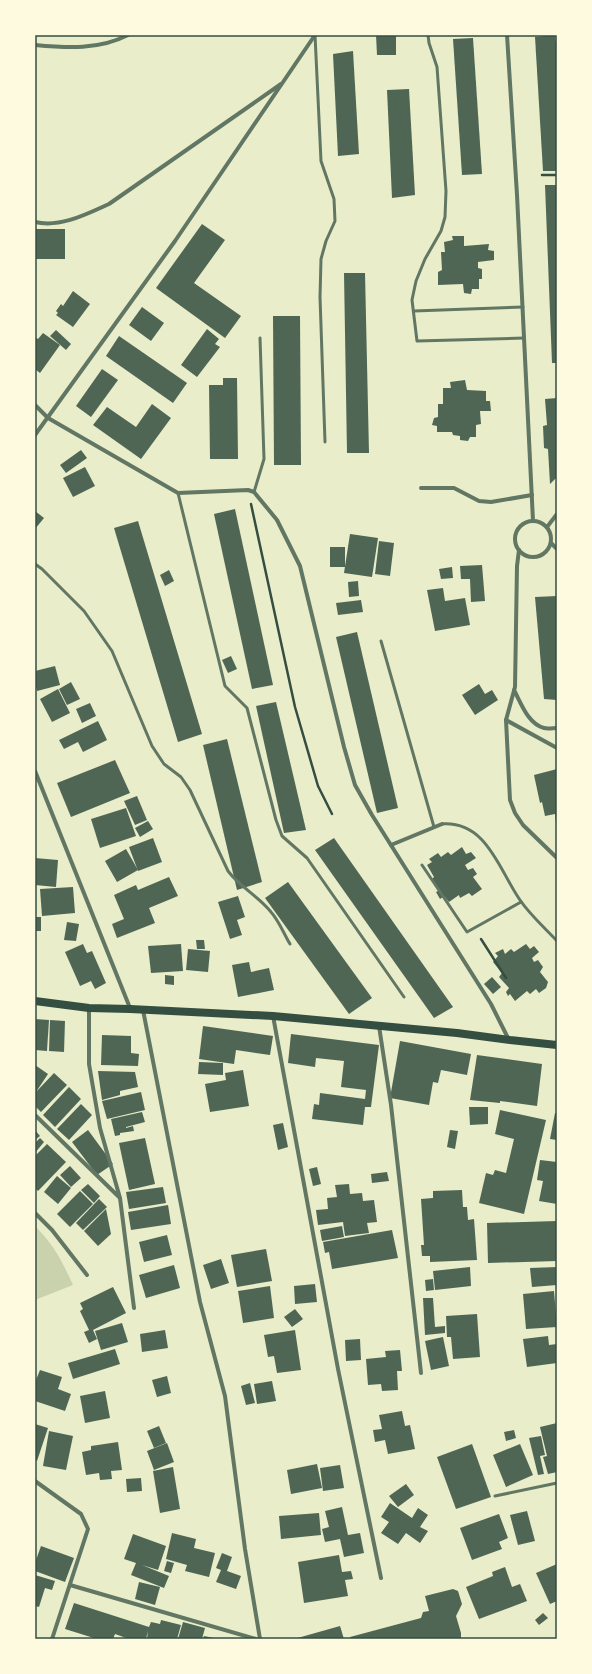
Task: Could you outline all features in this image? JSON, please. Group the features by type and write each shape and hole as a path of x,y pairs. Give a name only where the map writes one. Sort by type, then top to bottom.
{"main road":[{"path":"35,1002 89,1008 273,1016 457,1033 557,1045"}],"street":[{"path":"35,45 88,48 120,39 128,35"},
{"path":"35,435 175,241 315,35"},
{"path":"507,35 523,307 533,521"},
{"path":"35,222 46,224 80,217 109,204 283,82"},
{"path":"35,405 48,418 178,493 248,490 254,492 277,520 300,566 342,740 355,785 372,815 491,1004 510,1040"},
{"path":"421,488 454,488 480,501 491,502 532,495"},
{"path":"547,527 557,514"},
{"path":"533,521 547,527 551,538 549,549 540,556 528,556 519,550 516,545 516,533 522,524 533,521"},
{"path":"551,543 557,549"},
{"path":"519,550 517,566 514,690 506,720 510,800 515,814 522,825 557,858"},
{"path":"514,690 527,716 535,724 544,728 557,728"},
{"path":"506,720 557,748"},
{"path":"35,771 130,1009"},
{"path":"391,845 442,824"},
{"path":"89,1008 89,1064 99,1121 120,1198 134,1308"},
{"path":"143,1010 200,1302 225,1396 244,1541 260,1639"},
{"path":"273,1016 338,1370 381,1578"},
{"path":"379,1026 391,1105 421,1373"},
{"path":"35,1115 120,1198"},
{"path":"35,1213 52,1230 87,1275"},
{"path":"35,1481 81,1514 88,1529 52,1639"},
{"path":"70,1585 256,1639"}],"lane":[{"path":"315,35 321,161 334,199 335,221 326,241 321,259 320,297 325,442"},
{"path":"428,35 429,44 437,67 446,191 445,217 441,231 425,259 416,281 412,300 417,341 524,338"},
{"path":"414,311 523,307"},
{"path":"254,492 264,459 260,338"},
{"path":"178,493 225,686 247,708 276,820 282,836 307,858 404,997"},
{"path":"35,564 42,569 84,611 112,651 152,746 164,764 181,777 190,790 228,871 237,883 253,893 272,912 290,944"},
{"path":"382,641 434,827"},
{"path":"442,824 452,823 465,827 478,835 490,848 510,886 521,902 557,941"},
{"path":"422,865 467,932 521,902"},
{"path":"496,1496 557,1483"}],"path":[{"path":"542,175 557,175"},
{"path":"248,490 295,707 318,786 332,814"},
{"path":"481,939 506,978"}],"green space":[{"path":"35,1226 57,1254 73,1285 35,1300"}],"building":[{"path":"376,35 396,35 396,55 377,55"},
{"path":"555,35 557,51 557,171 543,171 535,37"},
{"path":"473,38 482,174 462,175 453,39"},
{"path":"353,51 359,154 338,156 333,54"},
{"path":"409,89 415,195 392,198 387,90"},
{"path":"545,185 557,185 557,363 552,363"},
{"path":"202,224 225,240 194,283 241,316 225,338 156,288"},
{"path":"35,229 65,229 65,259 35,259"},
{"path":"452,236 464,236 464,246 489,244 488,250 494,251 494,260 478,262 478,268 482,269 482,279 479,279 479,289 472,289 471,294 464,293 463,284 438,285 438,272 442,270 441,252 445,252 444,242 453,240"},
{"path":"344,273 365,273 369,453 347,453"},
{"path":"73,291 90,304 73,327 56,315 58,313 56,311 61,304 63,306"},
{"path":"142,307 164,323 151,341 129,325"},
{"path":"273,316 300,316 301,465 274,465"},
{"path":"207,329 219,339 215,344 220,347 197,377 181,365"},
{"path":"56,330 71,344 66,350 50,336"},
{"path":"43,333 60,345 40,373 35,369 35,337 38,339"},
{"path":"119,336 187,383 173,403 106,356"},
{"path":"102,369 118,380 91,417 76,406"},
{"path":"223,378 237,378 238,459 210,459 209,385 223,385"},
{"path":"465,380 467,390 486,391 486,401 490,401 491,411 480,411 481,424 476,425 476,437 470,437 468,441 460,440 460,436 453,435 452,432 437,432 437,426 432,425 434,418 438,417 438,404 443,404 443,388 451,388 450,382"},
{"path":"557,398 557,477 550,484 548,449 544,448 543,426 547,425 545,399"},
{"path":"152,404 171,418 141,459 93,425 107,407 136,427"},
{"path":"81,450 87,458 66,473 60,465"},
{"path":"85,467 95,486 73,497 63,478"},
{"path":"235,509 273,685 252,689 214,514"},
{"path":"35,511 44,518 35,529"},
{"path":"138,521 202,734 178,742 114,528"},
{"path":"350,534 378,538 372,577 344,573"},
{"path":"379,541 394,543 390,576 375,574"},
{"path":"330,547 345,547 345,567 330,567"},
{"path":"482,565 485,601 471,602 470,579 461,579 460,566"},
{"path":"452,567 453,578 441,579 439,569"},
{"path":"169,570 174,581 165,586 160,575"},
{"path":"358,581 359,596 349,597 348,582"},
{"path":"443,588 445,601 465,598 470,625 435,631 427,590"},
{"path":"557,596 557,700 544,699 535,597"},
{"path":"361,600 363,612 338,615 336,603"},
{"path":"357,632 398,808 377,813 336,637"},
{"path":"231,656 237,669 228,673 222,660"},
{"path":"55,666 60,685 37,691 35,671"},
{"path":"71,682 80,699 67,705 59,689"},
{"path":"479,684 485,694 492,690 498,700 475,715 462,695"},
{"path":"58,689 70,713 52,722 40,699"},
{"path":"276,702 306,830 284,833 256,706"},
{"path":"90,703 96,716 82,723 76,709"},
{"path":"98,721 107,740 83,752 78,742 64,749 59,740"},
{"path":"227,739 262,882 237,890 203,745"},
{"path":"115,760 130,793 71,817 57,783"},
{"path":"557,769 556,823 555,814 545,816 542,802 540,803 534,775"},
{"path":"137,796 147,820 135,825 124,801"},
{"path":"126,808 136,836 100,848 91,819"},
{"path":"148,821 153,829 140,837 135,828"},
{"path":"153,838 162,862 138,871 129,847"},
{"path":"334,838 453,1007 434,1018 315,850"},
{"path":"462,847 466,854 471,852 476,858 465,865 468,870 473,868 477,874 473,877 482,889 472,896 469,893 460,898 459,895 449,902 444,896 440,899 436,892 440,890 432,879 434,877 427,865 432,862 429,859 438,853 441,857 448,852 451,855"},
{"path":"126,849 138,870 117,882 105,861"},
{"path":"35,858 58,860 56,887 35,885"},
{"path":"169,877 178,896 149,908 155,923 117,938 112,924 124,919 114,895 136,885 138,890"},
{"path":"288,882 372,998 349,1014 265,898"},
{"path":"73,887 75,913 42,916 40,889"},
{"path":"238,896 245,917 237,920 242,935 230,939 218,902"},
{"path":"35,917 41,917 41,931 35,931"},
{"path":"67,922 79,924 76,941 64,940"},
{"path":"196,940 204,940 205,949 197,949"},
{"path":"83,944 87,953 92,951 106,983 95,989 91,981 80,986 65,952"},
{"path":"181,944 183,971 151,973 148,946"},
{"path":"526,944 530,949 534,946 539,952 532,958 534,962 538,960 543,967 540,972 548,982 546,988 539,993 536,989 530,994 527,991 515,1001 510,994 508,996 506,992 509,988 499,977 502,973 493,962 498,956 495,953 503,949 505,954 511,949 514,952"},
{"path":"188,949 210,951 208,972 186,970"},
{"path":"249,962 251,972 269,968 274,990 238,997 232,965"},
{"path":"165,975 174,976 174,985 165,984"},
{"path":"492,977 501,987 493,994 484,984"},
{"path":"35,1019 49,1020 47,1051 35,1050"},
{"path":"50,1020 65,1021 64,1052 49,1051"},
{"path":"203,1026 273,1036 270,1055 236,1050 234,1064 199,1059"},
{"path":"291,1034 379,1045 371,1107 365,1107 363,1125 312,1119 314,1104 319,1105 320,1093 365,1099 366,1090 341,1087 344,1061 316,1058 315,1067 288,1063"},
{"path":"102,1035 131,1036 131,1053 139,1054 138,1066 101,1065"},
{"path":"400,1041 471,1054 467,1075 441,1070 438,1083 433,1082 429,1105 390,1098"},
{"path":"477,1055 542,1064 537,1106 500,1101 500,1103 470,1100"},
{"path":"199,1062 223,1063 223,1075 198,1074"},
{"path":"35,1065 48,1074 36,1092 54,1073 67,1085 41,1112 35,1106"},
{"path":"243,1070 249,1106 210,1112 205,1084 226,1080 225,1073"},
{"path":"98,1071 135,1072 138,1087 120,1091 120,1095 102,1100"},
{"path":"69,1087 81,1099 55,1127 43,1115"},
{"path":"141,1092 145,1110 107,1119 102,1101"},
{"path":"81,1104 92,1115 69,1140 57,1129"},
{"path":"469,1107 488,1107 488,1124 470,1125"},
{"path":"500,1110 546,1120 524,1214 479,1203 486,1173 493,1175 495,1170 506,1173 514,1139 495,1134"},
{"path":"142,1112 145,1122 126,1127 133,1126 134,1131 120,1133 120,1135 115,1136 111,1119"},
{"path":"555,1113 557,1113 557,1140 550,1139"},
{"path":"283,1123 288,1147 278,1150 273,1125"},
{"path":"35,1130 40,1136 35,1140"},
{"path":"88,1130 113,1164 97,1175 72,1142"},
{"path":"450,1130 458,1131 455,1149 447,1147"},
{"path":"40,1138 44,1142 35,1153 35,1143"},
{"path":"145,1138 155,1184 129,1190 119,1143"},
{"path":"47,1144 66,1162 38,1191 35,1188 35,1156"},
{"path":"540,1160 557,1162 557,1204 539,1201 543,1181 537,1180"},
{"path":"70,1166 81,1178 71,1187 60,1175"},
{"path":"317,1167 321,1184 313,1186 309,1169"},
{"path":"387,1172 389,1181 372,1183 371,1174"},
{"path":"57,1176 71,1188 58,1204 44,1192"},
{"path":"88,1184 100,1196 94,1203 81,1190"},
{"path":"349,1184 350,1194 362,1193 363,1201 374,1200 377,1222 367,1223 369,1233 345,1236 343,1222 318,1225 316,1210 328,1209 327,1198 337,1197 335,1185"},
{"path":"163,1187 166,1203 129,1209 126,1192"},
{"path":"462,1190 463,1207 467,1207 468,1220 474,1219 477,1260 430,1262 430,1256 422,1256 421,1245 424,1245 421,1199 433,1198 433,1191"},
{"path":"80,1191 93,1204 70,1227 57,1214"},
{"path":"99,1199 107,1207 83,1230 76,1223"},
{"path":"168,1205 171,1224 131,1230 128,1212"},
{"path":"106,1209 111,1234 98,1246 84,1231"},
{"path":"557,1221 557,1261 488,1263 487,1223"},
{"path":"342,1226 344,1237 322,1241 320,1230"},
{"path":"392,1230 398,1258 332,1269 329,1252 325,1253 323,1242"},
{"path":"167,1235 172,1255 144,1262 139,1242"},
{"path":"266,1249 272,1281 237,1287 231,1255"},
{"path":"221,1259 229,1283 211,1289 203,1265"},
{"path":"174,1265 180,1288 146,1298 139,1275"},
{"path":"470,1267 471,1286 435,1290 433,1271"},
{"path":"557,1267 557,1285 532,1287 530,1268"},
{"path":"433,1279 434,1290 426,1291 425,1280"},
{"path":"315,1284 317,1302 295,1304 294,1286"},
{"path":"270,1286 274,1318 243,1323 238,1291"},
{"path":"113,1287 126,1313 93,1330 97,1339 89,1343 84,1332 89,1330 80,1311 83,1309 80,1303"},
{"path":"554,1291 557,1327 526,1329 523,1294"},
{"path":"423,1298 433,1298 435,1327 445,1326 445,1333 425,1335"},
{"path":"295,1309 303,1319 292,1327 284,1317"},
{"path":"477,1314 480,1357 453,1359 451,1337 447,1337 446,1316"},
{"path":"122,1323 128,1342 101,1350 95,1331"},
{"path":"165,1330 168,1348 142,1352 140,1334"},
{"path":"295,1330 301,1370 277,1373 274,1356 268,1357 264,1335"},
{"path":"548,1336 549,1345 557,1344 557,1363 527,1367 523,1339"},
{"path":"443,1337 449,1366 431,1370 425,1341"},
{"path":"360,1339 361,1360 346,1361 345,1340"},
{"path":"115,1349 120,1364 73,1379 68,1363"},
{"path":"400,1350 402,1371 397,1371 398,1390 382,1391 381,1384 368,1385 366,1359 386,1357 385,1351"},
{"path":"40,1370 62,1377 58,1389 71,1394 65,1411 35,1401 35,1380"},
{"path":"167,1376 171,1393 157,1397 152,1380"},
{"path":"272,1381 276,1401 257,1404 254,1384"},
{"path":"250,1383 255,1403 246,1405 241,1386"},
{"path":"105,1391 110,1418 85,1423 80,1396"},
{"path":"402,1411 405,1426 410,1425 415,1449 388,1454 385,1440 375,1442 373,1430 382,1429 379,1415"},
{"path":"557,1423 557,1472 548,1474 543,1457 547,1456 540,1427"},
{"path":"35,1424 48,1428 37,1461 35,1460"},
{"path":"159,1426 166,1443 154,1448 147,1431"},
{"path":"514,1430 516,1438 506,1441 504,1432"},
{"path":"49,1431 73,1436 66,1470 43,1466"},
{"path":"541,1436 545,1455 540,1456 544,1474 538,1475 529,1438"},
{"path":"118,1442 122,1470 111,1471 112,1479 100,1480 99,1473 86,1475 82,1452 91,1450 91,1446"},
{"path":"167,1443 174,1462 154,1470 147,1451"},
{"path":"472,1444 491,1497 456,1509 437,1457"},
{"path":"520,1444 533,1475 506,1487 493,1455"},
{"path":"317,1464 322,1488 291,1494 287,1470"},
{"path":"340,1465 344,1488 323,1491 320,1468"},
{"path":"173,1467 180,1509 160,1513 153,1471"},
{"path":"141,1478 142,1491 127,1492 126,1479"},
{"path":"406,1484 414,1495 398,1507 389,1496"},
{"path":"390,1503 412,1518 418,1508 428,1515 420,1527 428,1531 420,1543 406,1533 398,1544 381,1533 389,1522 381,1517"},
{"path":"342,1507 348,1535 360,1533 364,1553 344,1557 340,1539 325,1542 322,1529 329,1527 325,1511"},
{"path":"527,1511 535,1541 518,1545 510,1515"},
{"path":"319,1513 321,1535 281,1539 279,1516"},
{"path":"499,1514 508,1538 499,1542 502,1549 472,1560 460,1528"},
{"path":"172,1533 196,1539 194,1548 215,1553 209,1577 185,1571 187,1565 166,1559"},
{"path":"133,1534 166,1546 158,1570 142,1565 169,1576 164,1588 131,1575 136,1563 124,1559"},
{"path":"41,1546 74,1558 65,1582 35,1571 35,1563"},
{"path":"222,1553 232,1557 227,1571 241,1576 236,1589 216,1582 221,1570 216,1568"},
{"path":"339,1555 342,1572 351,1571 353,1579 345,1580 348,1596 304,1603 298,1562"},
{"path":"167,1561 174,1563 171,1573 164,1571"},
{"path":"557,1564 557,1601 550,1604 536,1573"},
{"path":"505,1567 512,1587 520,1584 527,1601 479,1619 466,1587 493,1576 492,1572"},
{"path":"35,1575 55,1581 52,1590 45,1588 39,1607 35,1606"},
{"path":"139,1582 160,1587 155,1605 135,1599"},
{"path":"453,1589 458,1591 462,1604 456,1616 461,1633 461,1639 350,1639 350,1637 421,1618 423,1612 429,1611 425,1596"},
{"path":"74,1603 149,1627 151,1622 160,1624 161,1620 181,1625 177,1639 147,1639 148,1631 146,1639 129,1639 115,1634 113,1639 97,1639 65,1629"},
{"path":"543,1613 548,1618 539,1625 535,1620"},
{"path":"183,1622 205,1628 202,1639 178,1639"},
{"path":"340,1626 344,1639 294,1639"},
{"path":"204,1636 214,1638 214,1639 203,1639"}]}
